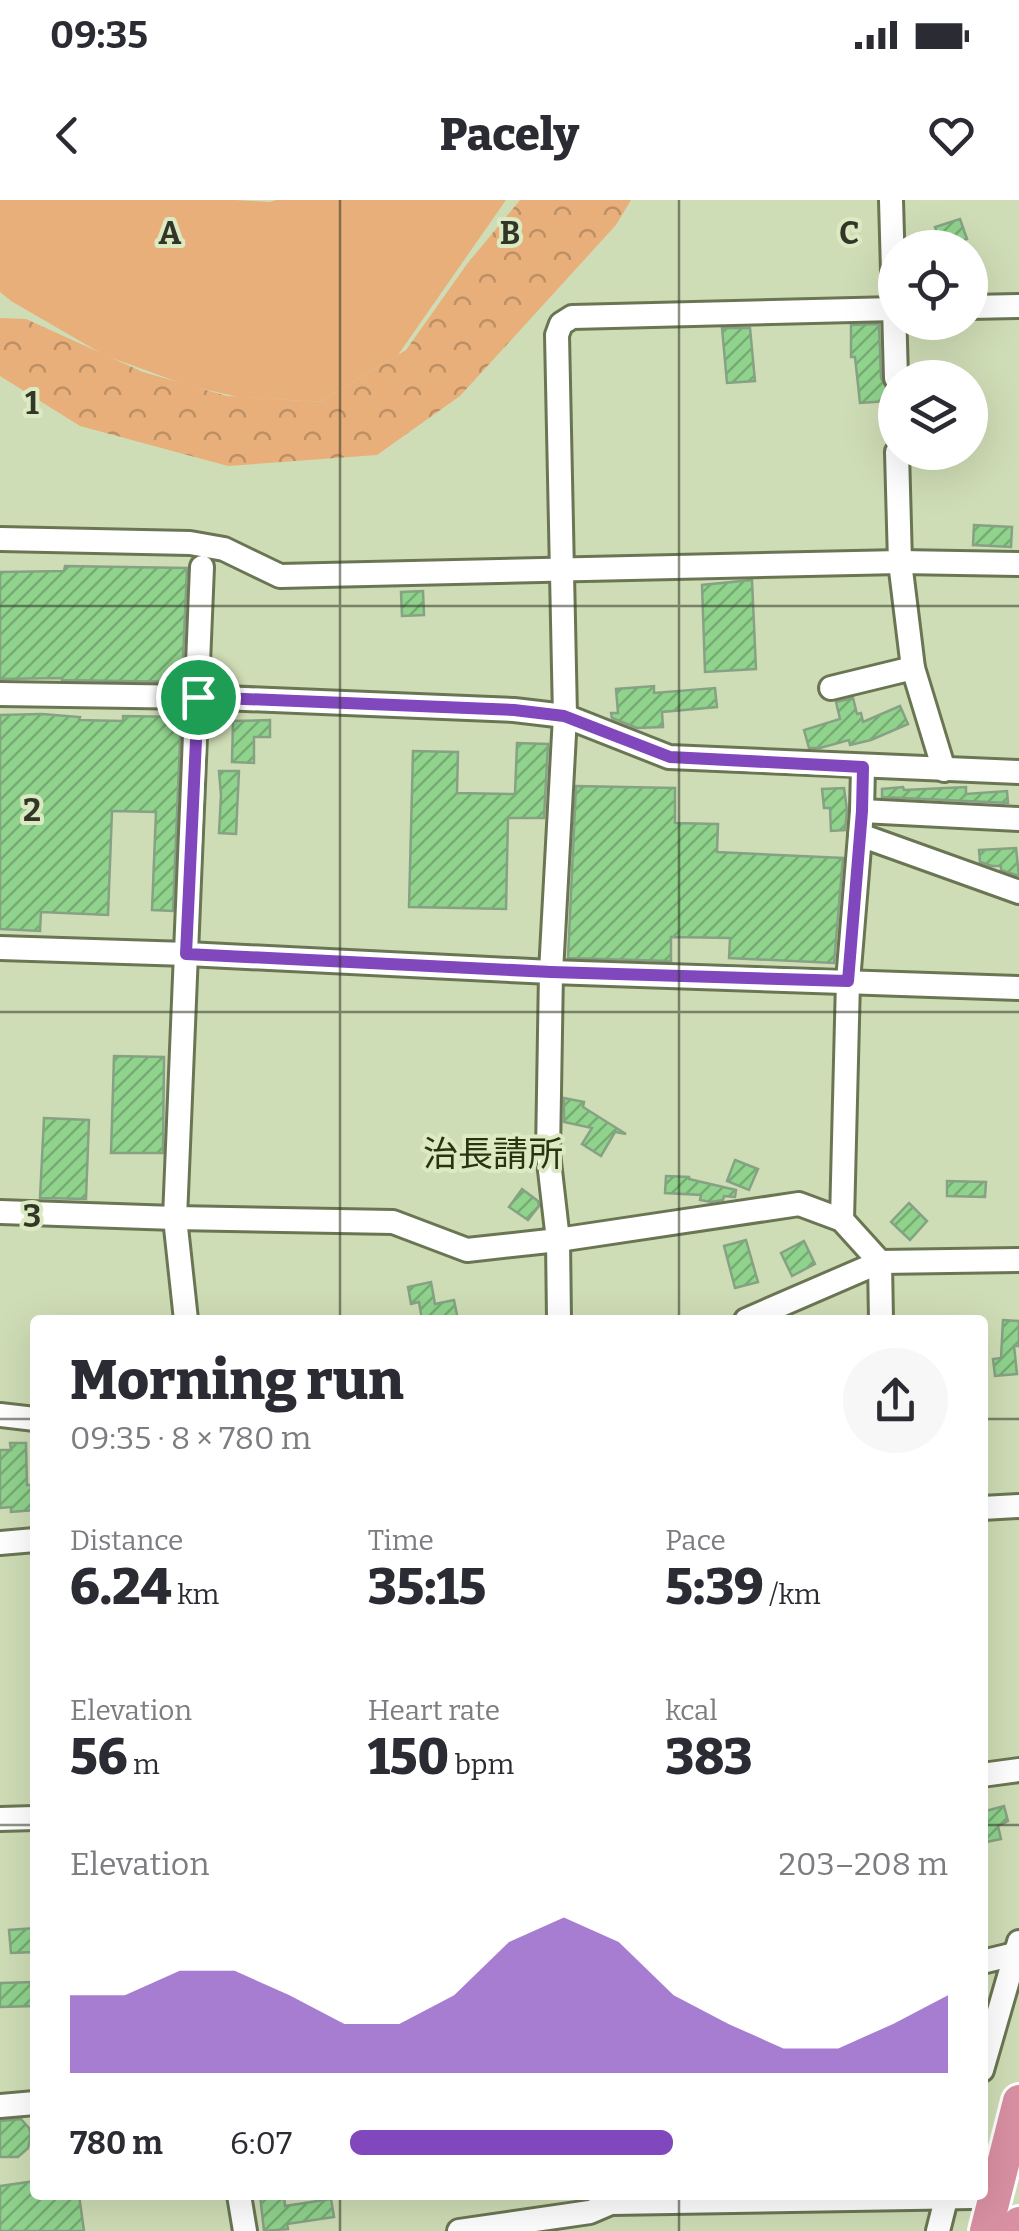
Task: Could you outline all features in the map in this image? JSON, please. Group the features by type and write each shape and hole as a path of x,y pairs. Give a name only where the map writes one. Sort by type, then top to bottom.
{"highway":[{"path":"986,2231 1019,2101"},
{"path":"1017,2231 1019,2222"}],"street":[{"path":"891,200 892,230"},
{"path":"988,307 1019,306"},
{"path":"559,1315 558,1240 548,1153 551,972 564,716 557,335 561,324 572,317 878,309"},
{"path":"897,470 900,562 913,668 944,770"},
{"path":"0,540 190,543 224,549 280,576 900,562 1019,564"},
{"path":"186,1315 176,1218 202,567"},
{"path":"831,688 913,668"},
{"path":"0,694 198,697 514,710 564,716 670,757 1019,772"},
{"path":"842,1220 848,981 863,767"},
{"path":"861,823 1019,818"},
{"path":"861,823 1019,892"},
{"path":"0,948 1019,988"},
{"path":"0,1212 393,1222 468,1250 799,1204 842,1220 880,1262 881,1315"},
{"path":"758,1315 880,1262 1019,1260"},
{"path":"0,1415 30,1418"},
{"path":"988,1508 1019,1506"},
{"path":"0,1543 30,1540"},
{"path":"988,1774 1019,1770"},
{"path":"0,1819 30,1818"},
{"path":"988,1960 1018,1950"},
{"path":"988,2050 1018,1950"},
{"path":"0,2106 30,2103"},
{"path":"240,2200 245,2231"},
{"path":"460,2231 590,2212 612,2203 779,2200"},
{"path":"938,2231 945,2200"}],"green space":[{"path":"0,200 506,200 398,355 320,402 238,397 186,385 104,355 11,301 0,292"},
{"path":"520,200 631,200 616,225 460,396 377,455 228,466 80,426 0,376 0,318 26,319 143,372 227,396 320,402 406,350 467,264"}],"building":[{"path":"960,219 964,230 936,230 935,227"},
{"path":"878,324 878,402 860,403 855,357 851,357 851,325"},
{"path":"722,328 750,328 755,381 727,383"},
{"path":"974,525 1012,527 1011,547 973,545"},
{"path":"65,566 187,568 182,682 0,679 0,572 64,571"},
{"path":"752,580 756,669 705,672 702,585"},
{"path":"423,591 424,615 402,616 401,592"},
{"path":"654,686 654,693 715,688 717,707 662,712 663,727 637,728 612,718 611,713 618,713 616,689"},
{"path":"853,698 863,722 900,706 908,724 871,740 809,748 804,730 840,719 836,702"},
{"path":"42,714 123,721 123,716 181,717 173,911 152,910 156,812 112,811 108,915 41,912 40,931 0,929 0,715"},
{"path":"270,720 270,737 254,737 254,763 232,762 233,721"},
{"path":"517,743 548,744 544,818 508,818 506,909 409,907 413,751 458,752 457,793 515,794"},
{"path":"219,771 239,771 236,834 219,833"},
{"path":"576,786 675,788 675,823 718,824 717,852 843,858 834,963 729,958 730,938 671,937 671,961 568,958"},
{"path":"966,787 966,794 1007,791 1008,803 882,797 882,789"},
{"path":"844,788 845,830 831,831 830,808 824,808 822,789"},
{"path":"1016,848 1019,876 1001,870 1001,866 980,862 979,850"},
{"path":"114,1056 164,1057 163,1153 111,1153"},
{"path":"564,1098 584,1102 583,1107 626,1134 615,1132 601,1156 582,1144 592,1128 564,1122"},
{"path":"44,1118 89,1120 86,1199 40,1198"},
{"path":"735,1160 758,1169 749,1190 727,1181"},
{"path":"666,1176 689,1177 736,1190 735,1197 724,1196 723,1200 711,1202 700,1200 701,1195 665,1193"},
{"path":"947,1181 986,1182 985,1197 947,1196"},
{"path":"522,1189 539,1206 528,1220 509,1207"},
{"path":"909,1203 927,1221 910,1240 891,1222"},
{"path":"746,1240 758,1282 735,1288 724,1246"},
{"path":"804,1241 815,1264 792,1276 781,1253"},
{"path":"431,1282 435,1304 454,1300 457,1315 421,1315 419,1302 411,1304 408,1287"},
{"path":"1003,1320 1019,1321 1019,1346 1014,1346 1017,1374 995,1376 993,1359 1001,1358"},
{"path":"10,1443 26,1443 30,1510 11,1512 11,1507 0,1508 0,1450 11,1450"},
{"path":"1004,1806 1008,1821 998,1826 1001,1839 988,1842 988,1810"},
{"path":"30,1928 30,1952 11,1953 9,1930"},
{"path":"30,1982 30,2006 0,2007 0,1983"},
{"path":"21,2119 29,2128 28,2148 18,2157 0,2157 0,2121"},
{"path":"30,2182 30,2200 80,2200 84,2231 0,2231 0,2186"},
{"path":"261,2200 284,2200 285,2206 331,2200 334,2217 264,2231"}],"district":[{"name":"治長請所","path":"493,1154"}],"route":[{"path":"198,697 514,710 564,716 670,757 863,767 848,981 551,972 186,954 198,697"}]}
